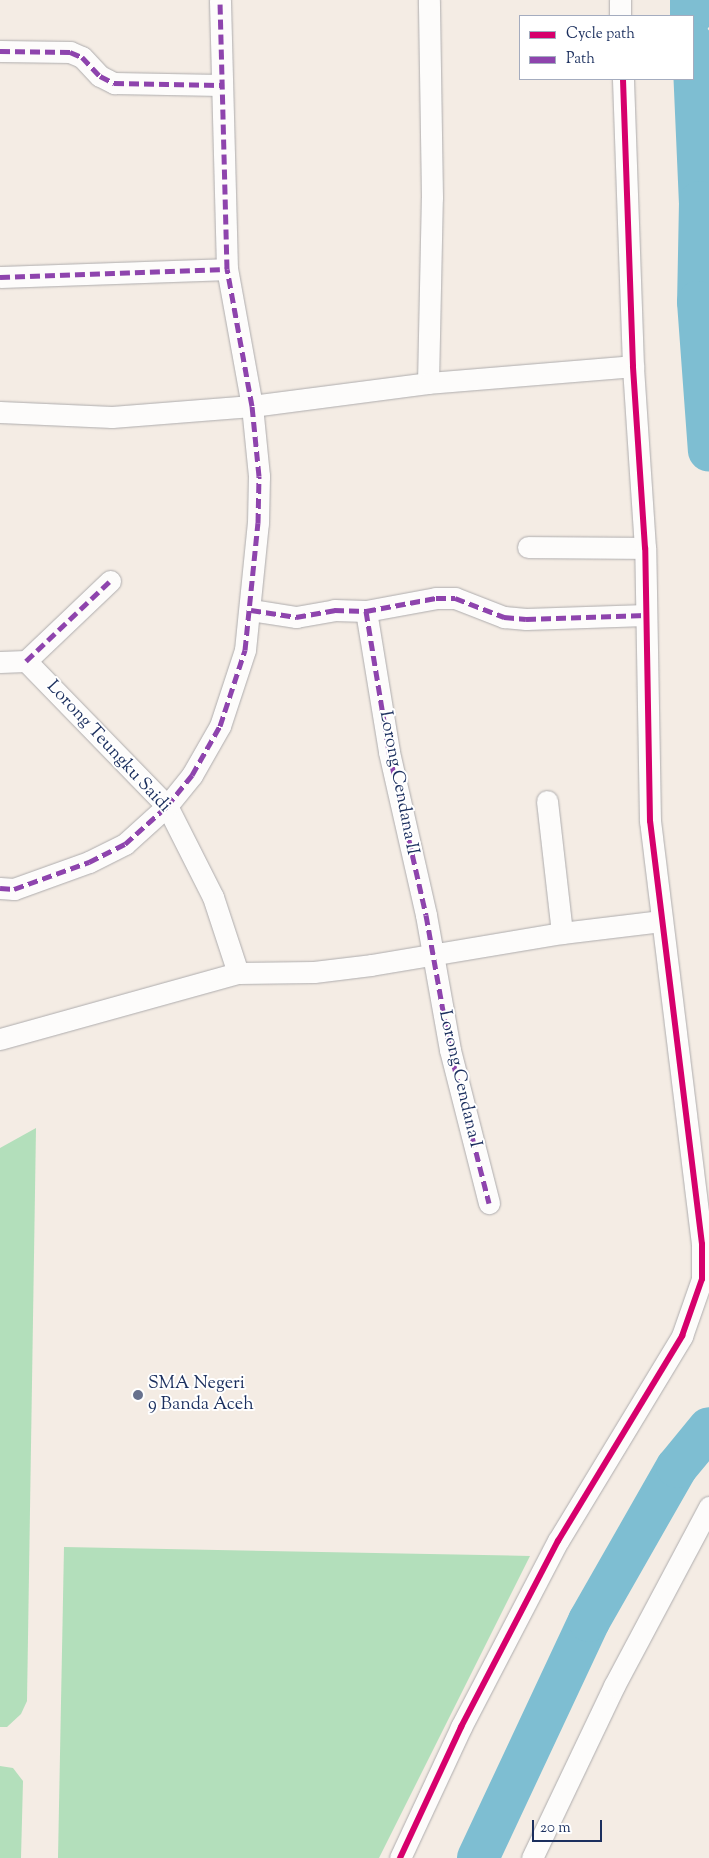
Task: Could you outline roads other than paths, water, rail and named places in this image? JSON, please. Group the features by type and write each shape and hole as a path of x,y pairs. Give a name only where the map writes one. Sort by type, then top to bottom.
{"street":[{"path":"0,888 14,889 89,862 118,848 167,806 192,775 220,726 245,650 251,610 259,476 252,406 227,269 220,85 220,0"},
{"path":"428,383 432,188 429,0"},
{"path":"620,0 620,15"},
{"path":"0,51 70,52 82,57 100,76 114,83 220,85"},
{"path":"400,1858 461,1727 558,1540 682,1336 700,1288 702,1244 650,821 645,548 633,366 623,80"},
{"path":"0,277 227,269"},
{"path":"0,412 112,417 252,406 428,383 633,366"},
{"path":"528,547 645,548"},
{"path":"0,662 26,661 110,581"},
{"path":"251,610 296,617 334,610 366,611 436,598 455,598 504,617 526,619 646,615"},
{"name":"Lorong Cendana II","path":"366,611 389,752 426,915 431,954"},
{"name":"Lorong Teungku Saidi","path":"26,661 167,806 213,897 238,973"},
{"path":"547,801 562,933"},
{"path":"0,1039 238,973 314,972 562,933 661,921"},
{"name":"Lorong Cendana I","path":"431,954 453,1060 490,1203"},
{"path":"532,1858 614,1686 709,1507"}],"waterway":[{"path":"691,0 691,15"},
{"path":"694,67 700,202 698,302 709,451"},
{"path":"478,1858 589,1621 677,1467 709,1428"}],"place":[{"name":"SMA Negeri 9 Banda Aceh","path":"138,1395"}]}
